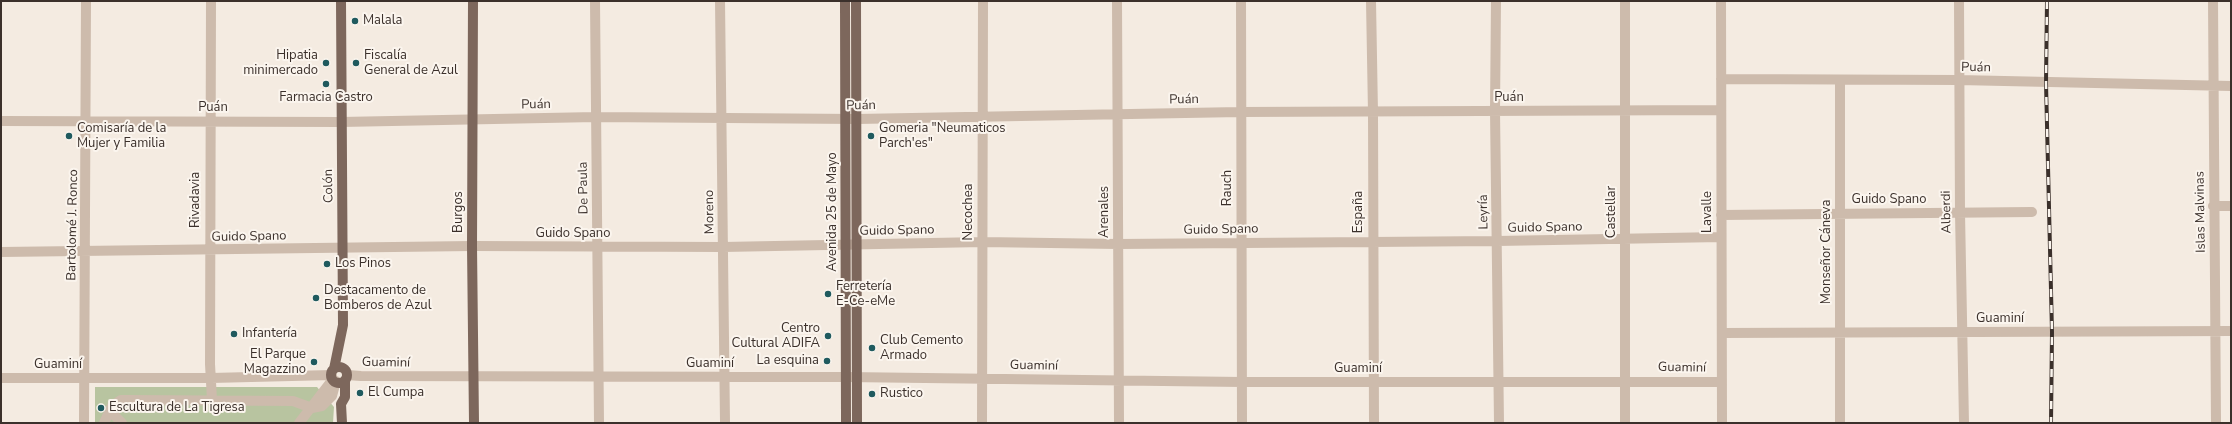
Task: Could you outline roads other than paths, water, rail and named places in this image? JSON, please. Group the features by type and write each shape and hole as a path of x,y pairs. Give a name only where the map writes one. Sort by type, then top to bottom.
{"main road":[{"name":"Colón","path":"341,1 343,325 338,377 338,397 342,404 342,423"},
{"name":"Burgos","path":"473,1 472,377 474,423"},
{"name":"Avenida 25 de Mayo","path":"846,1 846,244 851,377 857,423"},
{"name":"Avenida 25 de Mayo","path":"846,423 851,377 858,244 856,1"}],"street":[{"name":"Bartolomé J. Ronco","path":"84,423 87,122 86,1"},
{"name":"Rivadavia","path":"211,1 209,250 212,400"},
{"name":"De Paula","path":"595,1 599,247 599,423"},
{"name":"Moreno","path":"720,1 725,423"},
{"name":"Necochea","path":"982,423 983,1"},
{"name":"Arenales","path":"1117,1 1119,423"},
{"name":"Rauch","path":"1241,1 1240,112 1242,423"},
{"name":"España","path":"1370,1 1373,113 1372,242 1374,423"},
{"name":"Leyría","path":"1496,1 1495,111 1498,423"},
{"name":"Castellar","path":"1625,1 1625,423"},
{"name":"Lavalle","path":"1721,1 1720,110 1722,423"},
{"name":"Alberdi","path":"1959,1 1960,213 1964,423"},
{"name":"Islas Malvinas","path":"2213,1 2213,206 2216,423"},
{"name":"Puán","path":"1721,79 1840,81 1959,80 2231,86"},
{"name":"Monseñor Cáneva","path":"1840,81 1840,423"},
{"name":"Puán","path":"1,121 341,122 596,117 857,119 1240,112 1373,113 1720,110"},
{"path":"2213,206 2231,206"},
{"name":"Guido Spano","path":"1721,215 2032,212"},
{"name":"Guido Spano","path":"1,252 472,246 723,247 982,242 1118,244 1721,238"},
{"name":"Guaminí","path":"1722,333 2231,331"},
{"name":"Guaminí","path":"1,378 361,376 598,378 851,377 1242,382 1721,382"},
{"path":"299,423 312,408 316,398 338,377"},
{"path":"104,423 109,410 121,400 293,401 312,408"},
{"path":"109,410 122,423"}],"railway":[{"path":"2047,1 2046,83 2052,332 2051,423"}],"place":[{"name":"Malala","path":"355,21"},
{"name":"Hipatia minimercado","path":"326,63"},
{"name":"Fiscalía General de Azul","path":"356,63"},
{"name":"Farmacia Castro","path":"326,84"},
{"name":"Comisaría de la Mujer y Familia","path":"69,136"},
{"name":"Gomeria \"Neumaticos Parch'es\"","path":"871,136"},
{"name":"Los Pinos","path":"327,264"},
{"name":"Ferretería E-Ce-eMe","path":"828,294"},
{"name":"Destacamento de Bomberos de Azul","path":"316,298"},
{"name":"Infantería","path":"234,334"},
{"name":"Centro Cultural ADIFA","path":"828,336"},
{"name":"Club Cemento Armado","path":"872,348"},
{"name":"La esquina","path":"827,361"},
{"name":"El Parque Magazzino","path":"314,362"},
{"name":"El Cumpa","path":"360,393"},
{"name":"Rustico","path":"872,394"},
{"name":"Escultura de La Tigresa","path":"101,408"}]}
